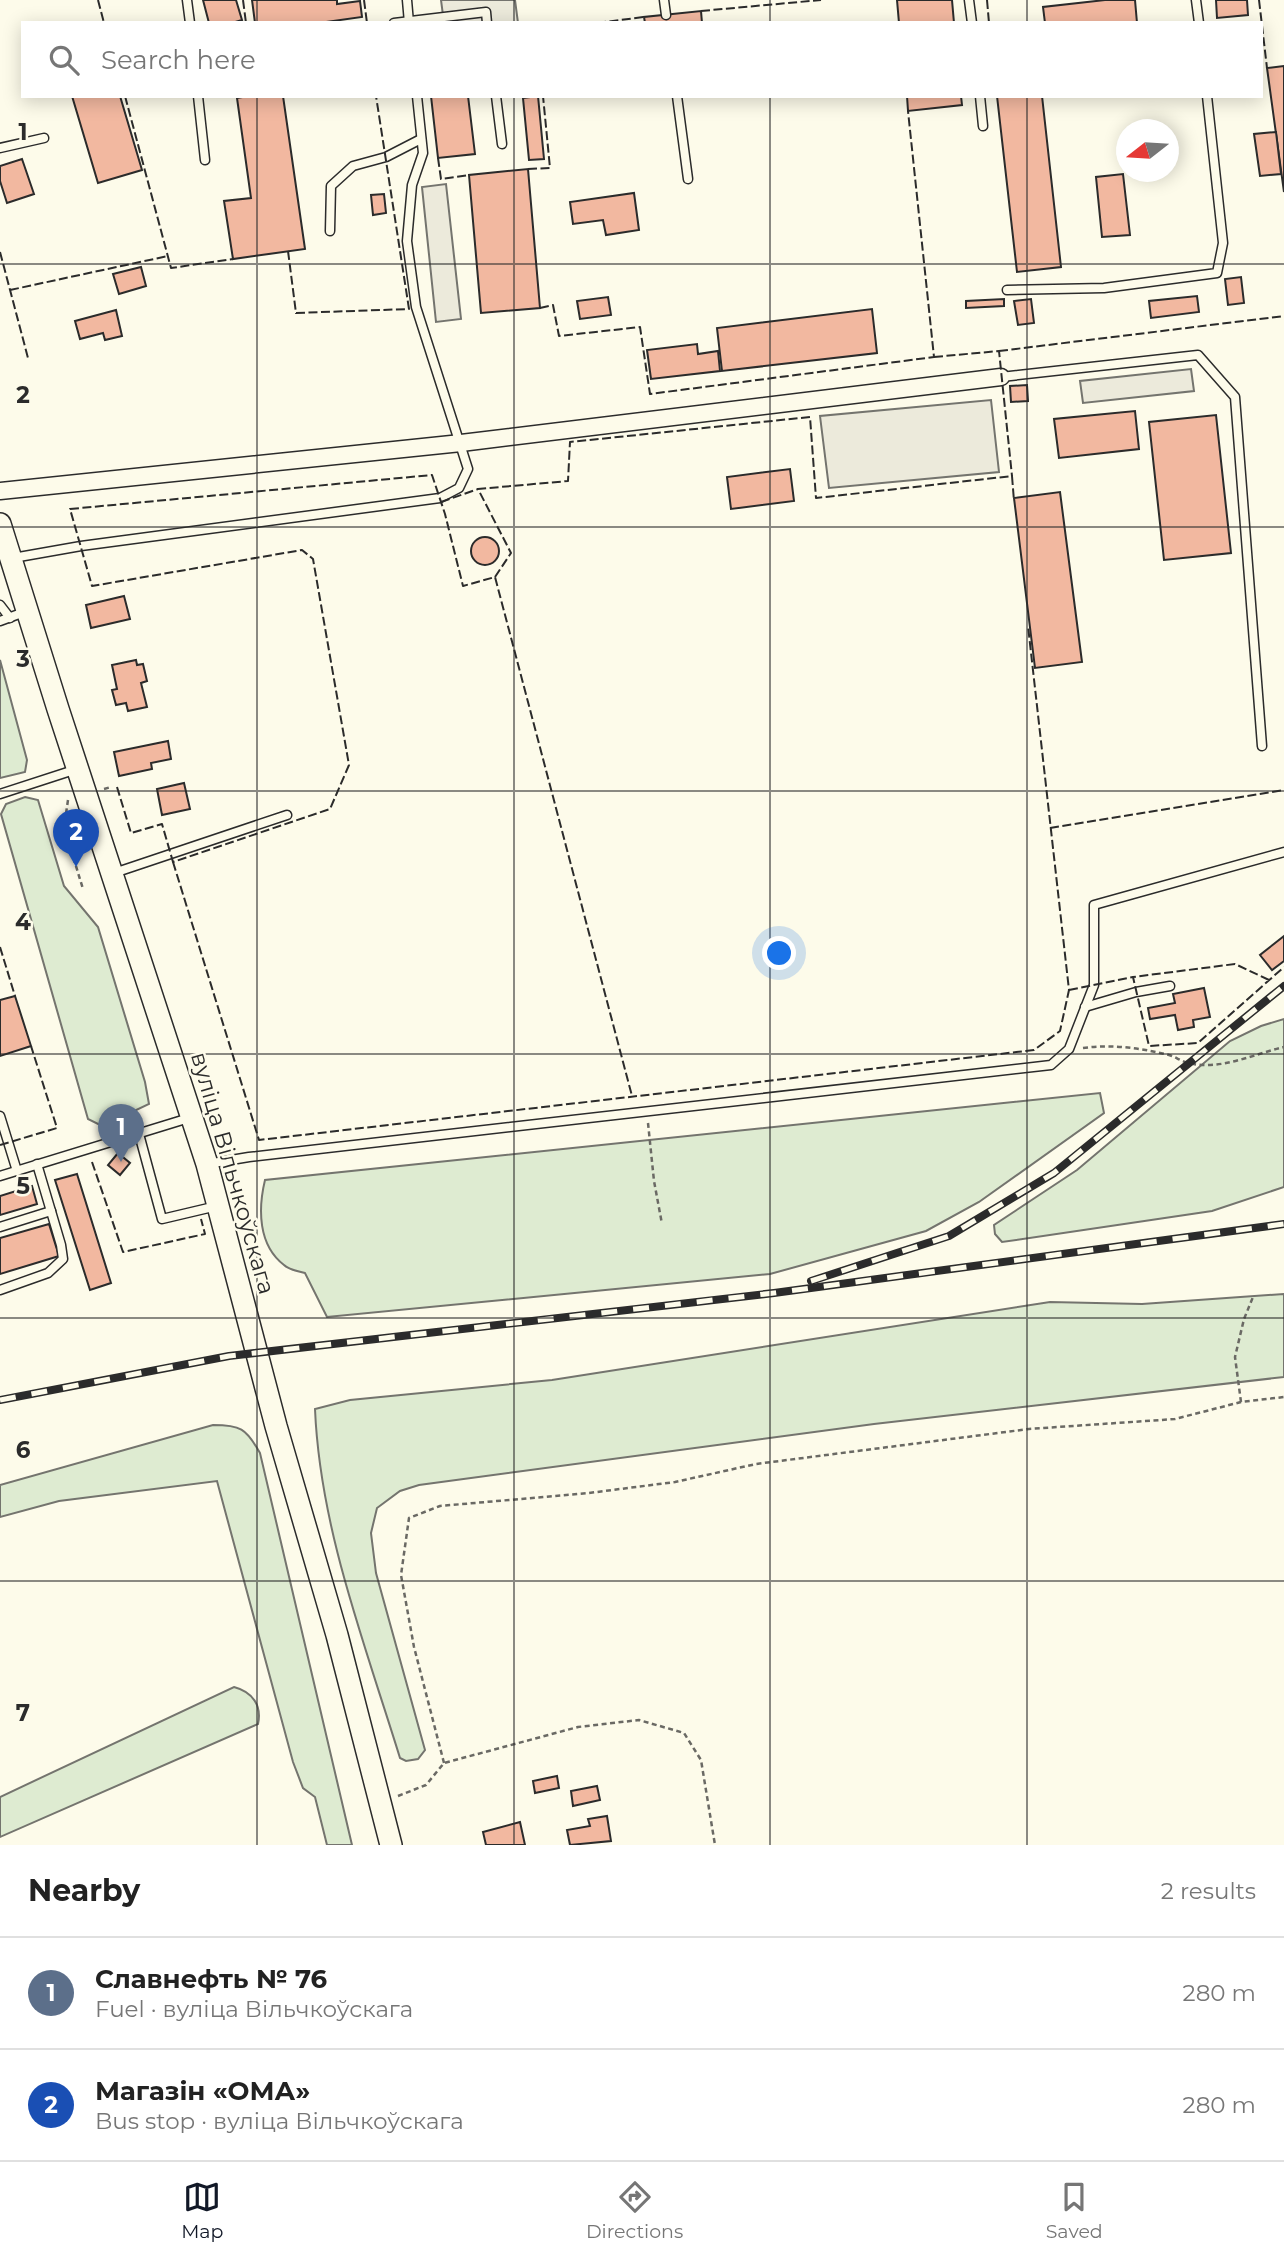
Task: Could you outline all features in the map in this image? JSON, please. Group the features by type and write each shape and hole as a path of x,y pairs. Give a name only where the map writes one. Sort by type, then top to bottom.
{"main road":[{"name":"вуліца Вільчкоўскага","path":"0,524 11,558 19,614 77,769 207,1164 276,1426 337,1634 391,1845"}],"street":[{"path":"0,491 461,443 1001,377"}],"lane":[{"path":"187,0 190,21"},
{"path":"407,0 409,21"},
{"path":"664,0 666,15"},
{"path":"969,0 972,21"},
{"path":"1196,0 1199,21"},
{"path":"417,21 486,12 487,21"},
{"path":"198,98 205,160"},
{"path":"11,558 81,546 440,498 459,488 468,469 416,307 407,241 412,185 423,153 417,98"},
{"path":"496,98 502,144"},
{"path":"677,98 688,178"},
{"path":"980,98 983,126"},
{"path":"1007,290 1104,288 1217,273 1223,243 1207,98"},
{"path":"0,148 44,138"},
{"path":"330,231 331,186 353,166 386,157 421,139"},
{"path":"1001,377 1198,355 1235,397 1262,746"},
{"path":"0,605 19,614"},
{"path":"0,621 19,614"},
{"path":"0,794 77,769"},
{"path":"112,874 287,815"},
{"path":"207,1164 1051,1065 1069,1049 1094,985 1094,905 1284,852"},
{"path":"1085,1007 1136,992 1170,986"},
{"path":"0,1116 17,1171"},
{"path":"0,1175 192,1117"},
{"path":"139,1134 162,1219 219,1206"},
{"path":"0,1290 48,1273 63,1259 37,1164"},
{"path":"0,1227 51,1211"}],"path":[{"path":"1069,1049 1104,1045 1136,1048 1172,1056 1189,1063 1224,1064 1284,1047"},
{"path":"647,1112 654,1181 662,1224"},
{"path":"1241,1402 1235,1357 1244,1319 1253,1297"},
{"path":"444,1763 414,1647 401,1575 409,1518 440,1506 589,1493 675,1482 756,1464 1028,1429 1175,1419 1241,1402 1284,1397"},
{"path":"379,1802 426,1784 444,1763 578,1727 639,1720 684,1733 701,1760 715,1845"}],"green space":[{"path":"0,660 27,760 25,772 0,778"},
{"path":"25,797 38,800 64,886 98,927 145,1082 149,1104 100,1125 88,1119 1,814 6,804"},
{"path":"1284,1019 1284,1187 1212,1211 1002,1242 995,1234 994,1225 1077,1170 1230,1041 1261,1026"},
{"path":"1100,1093 1104,1113 979,1202 926,1231 770,1274 327,1317 305,1273 288,1268 275,1257 262,1226 261,1203 265,1180"},
{"path":"1284,1294 1284,1377 874,1424 419,1485 400,1491 377,1508 371,1533 376,1573 425,1750 418,1759 406,1761 400,1758 346,1586 335,1542 325,1498 315,1409 350,1400 552,1380 1050,1302 1142,1304"},
{"path":"213,1425 236,1427 251,1438 260,1453 352,1845 327,1845 315,1797 303,1788 293,1762 217,1481 59,1501 0,1517 0,1485"},
{"path":"234,1687 246,1692 255,1701 259,1711 258,1724 0,1837 0,1797"}],"shaded area":[{"path":"441,0 515,0 518,21 444,21"},
{"path":"446,184 461,319 436,322 422,187"},
{"path":"1191,369 1194,391 1083,403 1080,381"},
{"path":"991,400 999,472 829,488 820,416"}],"building":[{"path":"203,0 236,0 242,20 208,21"},
{"path":"252,0 337,0 337,4 360,1 362,17 333,21 255,21"},
{"path":"897,0 952,0 954,21 899,21"},
{"path":"1105,0 1135,0 1137,21 1045,21 1043,7"},
{"path":"1216,0 1247,0 1248,15 1217,18"},
{"path":"701,11 702,21 645,21 644,17"},
{"path":"1284,66 1284,192 1267,68"},
{"path":"73,98 121,98 142,170 98,183"},
{"path":"237,98 283,98 305,249 233,259 224,201 251,198"},
{"path":"431,98 468,98 475,154 438,158"},
{"path":"523,98 538,98 544,159 529,160"},
{"path":"907,98 961,98 962,105 908,111"},
{"path":"997,98 1042,98 1061,267 1017,272"},
{"path":"1276,132 1281,174 1260,176 1254,134"},
{"path":"22,159 34,194 7,203 0,181 0,166"},
{"path":"528,169 540,308 481,313 469,175"},
{"path":"1116,175 1116,182 1124,182 1130,235 1102,237 1096,177"},
{"path":"634,193 639,230 606,235 603,220 573,224 570,202"},
{"path":"384,194 386,213 373,215 371,195"},
{"path":"141,267 146,286 119,294 113,274"},
{"path":"1241,277 1244,303 1228,305 1225,279"},
{"path":"1197,296 1199,312 1151,318 1149,301"},
{"path":"608,297 611,315 580,319 577,301"},
{"path":"1004,299 1004,306 966,308 966,301"},
{"path":"1031,299 1034,323 1018,325 1014,301"},
{"path":"872,309 877,353 722,371 717,328"},
{"path":"116,310 122,336 105,340 103,333 80,339 75,321"},
{"path":"697,344 698,354 718,351 720,371 651,379 647,350"},
{"path":"1027,385 1028,401 1011,402 1010,386"},
{"path":"1135,411 1139,449 1059,458 1054,419"},
{"path":"1216,415 1231,553 1164,560 1149,422"},
{"path":"790,469 794,501 731,509 727,477"},
{"path":"1060,492 1082,662 1035,668 1014,498"},
{"path":"485,537 495,541 499,551 495,561 485,565 475,561 471,551 475,541"},
{"path":"124,596 130,619 91,628 86,605"},
{"path":"136,660 137,665 143,664 147,681 141,683 147,707 128,711 126,703 116,705 112,690 117,689 112,665"},
{"path":"168,741 171,759 151,763 152,769 119,776 114,752"},
{"path":"184,783 190,809 162,815 157,789"},
{"path":"1284,936 1284,961 1272,970 1260,955"},
{"path":"1204,988 1210,1017 1193,1020 1194,1027 1178,1030 1175,1015 1150,1019 1148,1008 1175,1003 1173,994"},
{"path":"15,996 31,1046 0,1056 0,1000"},
{"path":"118,1153 130,1163 120,1175 108,1165"},
{"path":"77,1174 111,1283 90,1290 55,1180"},
{"path":"32,1186 37,1204 0,1215 0,1196"},
{"path":"49,1224 59,1256 0,1274 0,1238"},
{"path":"557,1776 559,1788 535,1793 533,1781"},
{"path":"597,1786 600,1800 573,1806 571,1791"},
{"path":"607,1816 611,1841 570,1845 567,1830 590,1826 588,1819"},
{"path":"520,1822 525,1845 486,1845 483,1832"}],"railway":[{"path":"811,1281 949,1236 1054,1173 1284,986"},
{"path":"0,1400 229,1356 774,1293 1284,1224"}],"fence":[{"path":"98,0 103,21"},
{"path":"243,0 246,21"},
{"path":"364,0 367,21"},
{"path":"701,11 821,0"},
{"path":"987,0 989,21"},
{"path":"1259,0 1261,21"},
{"path":"613,21 644,17"},
{"path":"1263,34 1267,68"},
{"path":"126,98 171,268 233,259"},
{"path":"288,251 296,313 409,309 376,98"},
{"path":"528,169 550,168 543,98"},
{"path":"540,308 553,305 559,336 640,327 650,394 934,357 908,111"},
{"path":"438,158 441,179 469,175"},
{"path":"0,252 28,358"},
{"path":"10,290 168,256"},
{"path":"999,351 1284,316"},
{"path":"934,357 999,351 1012,476"},
{"path":"495,577 511,553 478,489 568,481 570,442 810,417 816,498 1012,476 1014,501"},
{"path":"117,787 131,833 162,824 173,862 330,809 349,765 313,559 302,550 92,586 70,509 432,475 463,586 495,577 632,1096"},
{"path":"441,502 478,489"},
{"path":"173,862 259,1140 1034,1050 1060,1031 1069,990 1028,626"},
{"path":"1050,828 1284,790"},
{"path":"0,947 15,996"},
{"path":"1269,980 1235,964 1133,977 1149,1046 1198,1043 1284,967"},
{"path":"1069,990 1133,977"},
{"path":"0,1145 57,1128 31,1046"},
{"path":"92,1162 123,1252 205,1234 201,1219"}],"place":[{"name":"Магазін «ОМА»","path":"76,867"},
{"name":"Славнефть № 76","path":"121,1162"}]}
